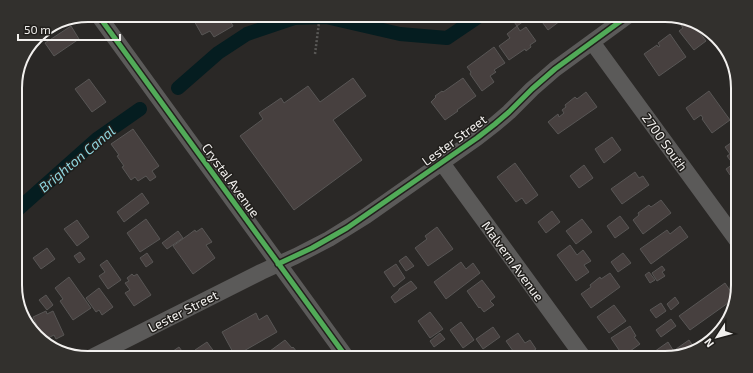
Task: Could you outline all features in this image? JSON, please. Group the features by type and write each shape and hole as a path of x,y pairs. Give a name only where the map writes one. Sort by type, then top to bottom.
{"street":[{"name":"Crystal Avenue","path":"103,22 342,351"},
{"name":"Lester Street","path":"105,351 312,248 347,228 442,163 495,124 544,78 619,22"},
{"name":"2700 South","path":"592,42 731,232"},
{"name":"Malvern Avenue","path":"442,163 579,351"}],"path":[{"path":"315,54 319,22"}],"building":[{"path":"195,22 231,22 233,26 214,37 210,31 202,35"},
{"path":"514,22 522,22 517,26"},
{"path":"542,22 559,22 548,30"},
{"path":"681,25 686,25 699,31 706,41 694,50 679,31 683,28"},
{"path":"71,26 79,39 54,56 45,43"},
{"path":"517,26 520,31 526,27 536,41 530,45 531,47 526,51 525,49 509,60 499,46 510,38 507,34"},
{"path":"670,34 686,57 659,76 644,54 657,45 658,47 660,46 658,43"},
{"path":"494,47 505,63 494,70 496,72 490,76 494,82 482,91 467,67"},
{"path":"353,78 366,96 333,120 362,160 294,210 240,136 263,119 259,113 281,98 284,103 308,86 320,102"},
{"path":"463,78 476,96 445,120 431,102 436,97 435,96"},
{"path":"89,79 106,102 92,112 75,89"},
{"path":"709,91 730,120 712,133 702,119 703,118 701,115 694,120 686,108"},
{"path":"586,92 597,107 558,134 548,122 558,114 559,117 564,113 562,110 566,107 565,105 575,97 577,99"},
{"path":"133,129 159,166 152,171 156,177 150,181 146,176 138,181 135,177 131,180 122,167 124,166 117,156 119,155 111,144"},
{"path":"612,137 621,150 604,163 595,149"},
{"path":"731,143 731,161 727,156 730,154 725,147"},
{"path":"515,163 538,195 526,204 522,198 516,202 497,177"},
{"path":"584,165 593,178 579,188 570,176"},
{"path":"731,165 731,174 730,175 726,169"},
{"path":"635,172 639,178 643,176 649,185 622,204 611,189"},
{"path":"142,193 149,203 124,222 117,212"},
{"path":"661,200 671,213 643,234 633,220 639,215 638,213 649,205 651,207"},
{"path":"552,211 560,222 546,233 538,222"},
{"path":"620,216 629,228 615,238 607,226"},
{"path":"146,219 160,239 140,252 127,233"},
{"path":"582,219 592,232 576,244 566,231"},
{"path":"77,220 89,237 77,246 64,229"},
{"path":"680,226 688,237 651,264 640,249 667,230 670,234"},
{"path":"437,227 453,249 428,266 415,248 427,239 425,236"},
{"path":"202,228 212,242 206,245 215,258 193,274 173,246 195,230 196,232"},
{"path":"178,231 183,238 167,249 162,243"},
{"path":"570,245 577,255 583,250 591,261 584,265 589,272 576,281 557,255"},
{"path":"47,248 55,259 41,269 33,258"},
{"path":"80,252 85,259 79,263 74,256"},
{"path":"147,253 153,262 146,267 140,258"},
{"path":"623,253 631,263 618,272 611,262"},
{"path":"406,256 414,266 406,271 399,261"},
{"path":"107,260 121,280 108,289 99,276 105,272 100,265"},
{"path":"461,262 466,269 473,263 480,273 446,299 434,282"},
{"path":"396,264 405,278 394,287 384,272"},
{"path":"662,266 665,270 662,272 665,276 657,281 652,273"},
{"path":"649,272 655,280 650,283 645,275"},
{"path":"610,273 620,287 591,308 581,294 591,287 590,285 600,277 601,279"},
{"path":"132,274 134,276 137,274 151,295 134,306 125,293 130,290 125,283 129,281 127,278"},
{"path":"69,277 91,308 73,320 60,301 63,299 55,288"},
{"path":"482,280 495,297 490,301 494,305 484,312 480,307 479,308 467,291"},
{"path":"411,281 417,288 395,303 391,297 399,289"},
{"path":"725,283 731,291 729,302 708,317 697,317 697,325 690,330 679,316"},
{"path":"99,288 113,307 102,315 99,310 96,312 86,298"},
{"path":"46,295 53,305 47,310 39,300"},
{"path":"675,297 679,303 671,310 667,304"},
{"path":"661,303 666,311 656,318 650,310"},
{"path":"614,305 626,321 609,333 597,317"},
{"path":"46,311 47,314 53,311 64,335 56,339 54,335 48,338 39,330 33,317"},
{"path":"430,312 443,329 430,338 418,321"},
{"path":"256,313 259,320 267,315 277,332 244,351 232,351 222,332"},
{"path":"671,319 676,326 661,337 656,330"},
{"path":"461,322 474,340 463,348 450,330"},
{"path":"630,326 636,336 634,337 640,344 630,351 620,351 611,338"},
{"path":"493,327 500,337 483,349 476,339"},
{"path":"440,333 445,339 434,347 430,341"},
{"path":"518,333 525,343 530,340 536,349 533,351 513,351 506,341"},
{"path":"285,340 296,351 270,351"},
{"path":"689,340 692,345 686,348 677,350 676,349"},
{"path":"207,342 214,351 196,351 195,350"},
{"path":"668,342 673,350 670,351 655,351"},
{"path":"179,347 182,351 173,351"}],"waterway":[{"name":"Brighton Canal","path":"178,88 218,53 247,34 282,22"},
{"name":"Brighton Canal","path":"348,22 400,34 447,38 471,22"},
{"name":"Brighton Canal","path":"22,206 97,139 140,109"}],"cycle path":[{"path":"103,22 342,351"},
{"path":"278,264 312,248 347,228 477,138 509,112 555,69 619,22"}]}
